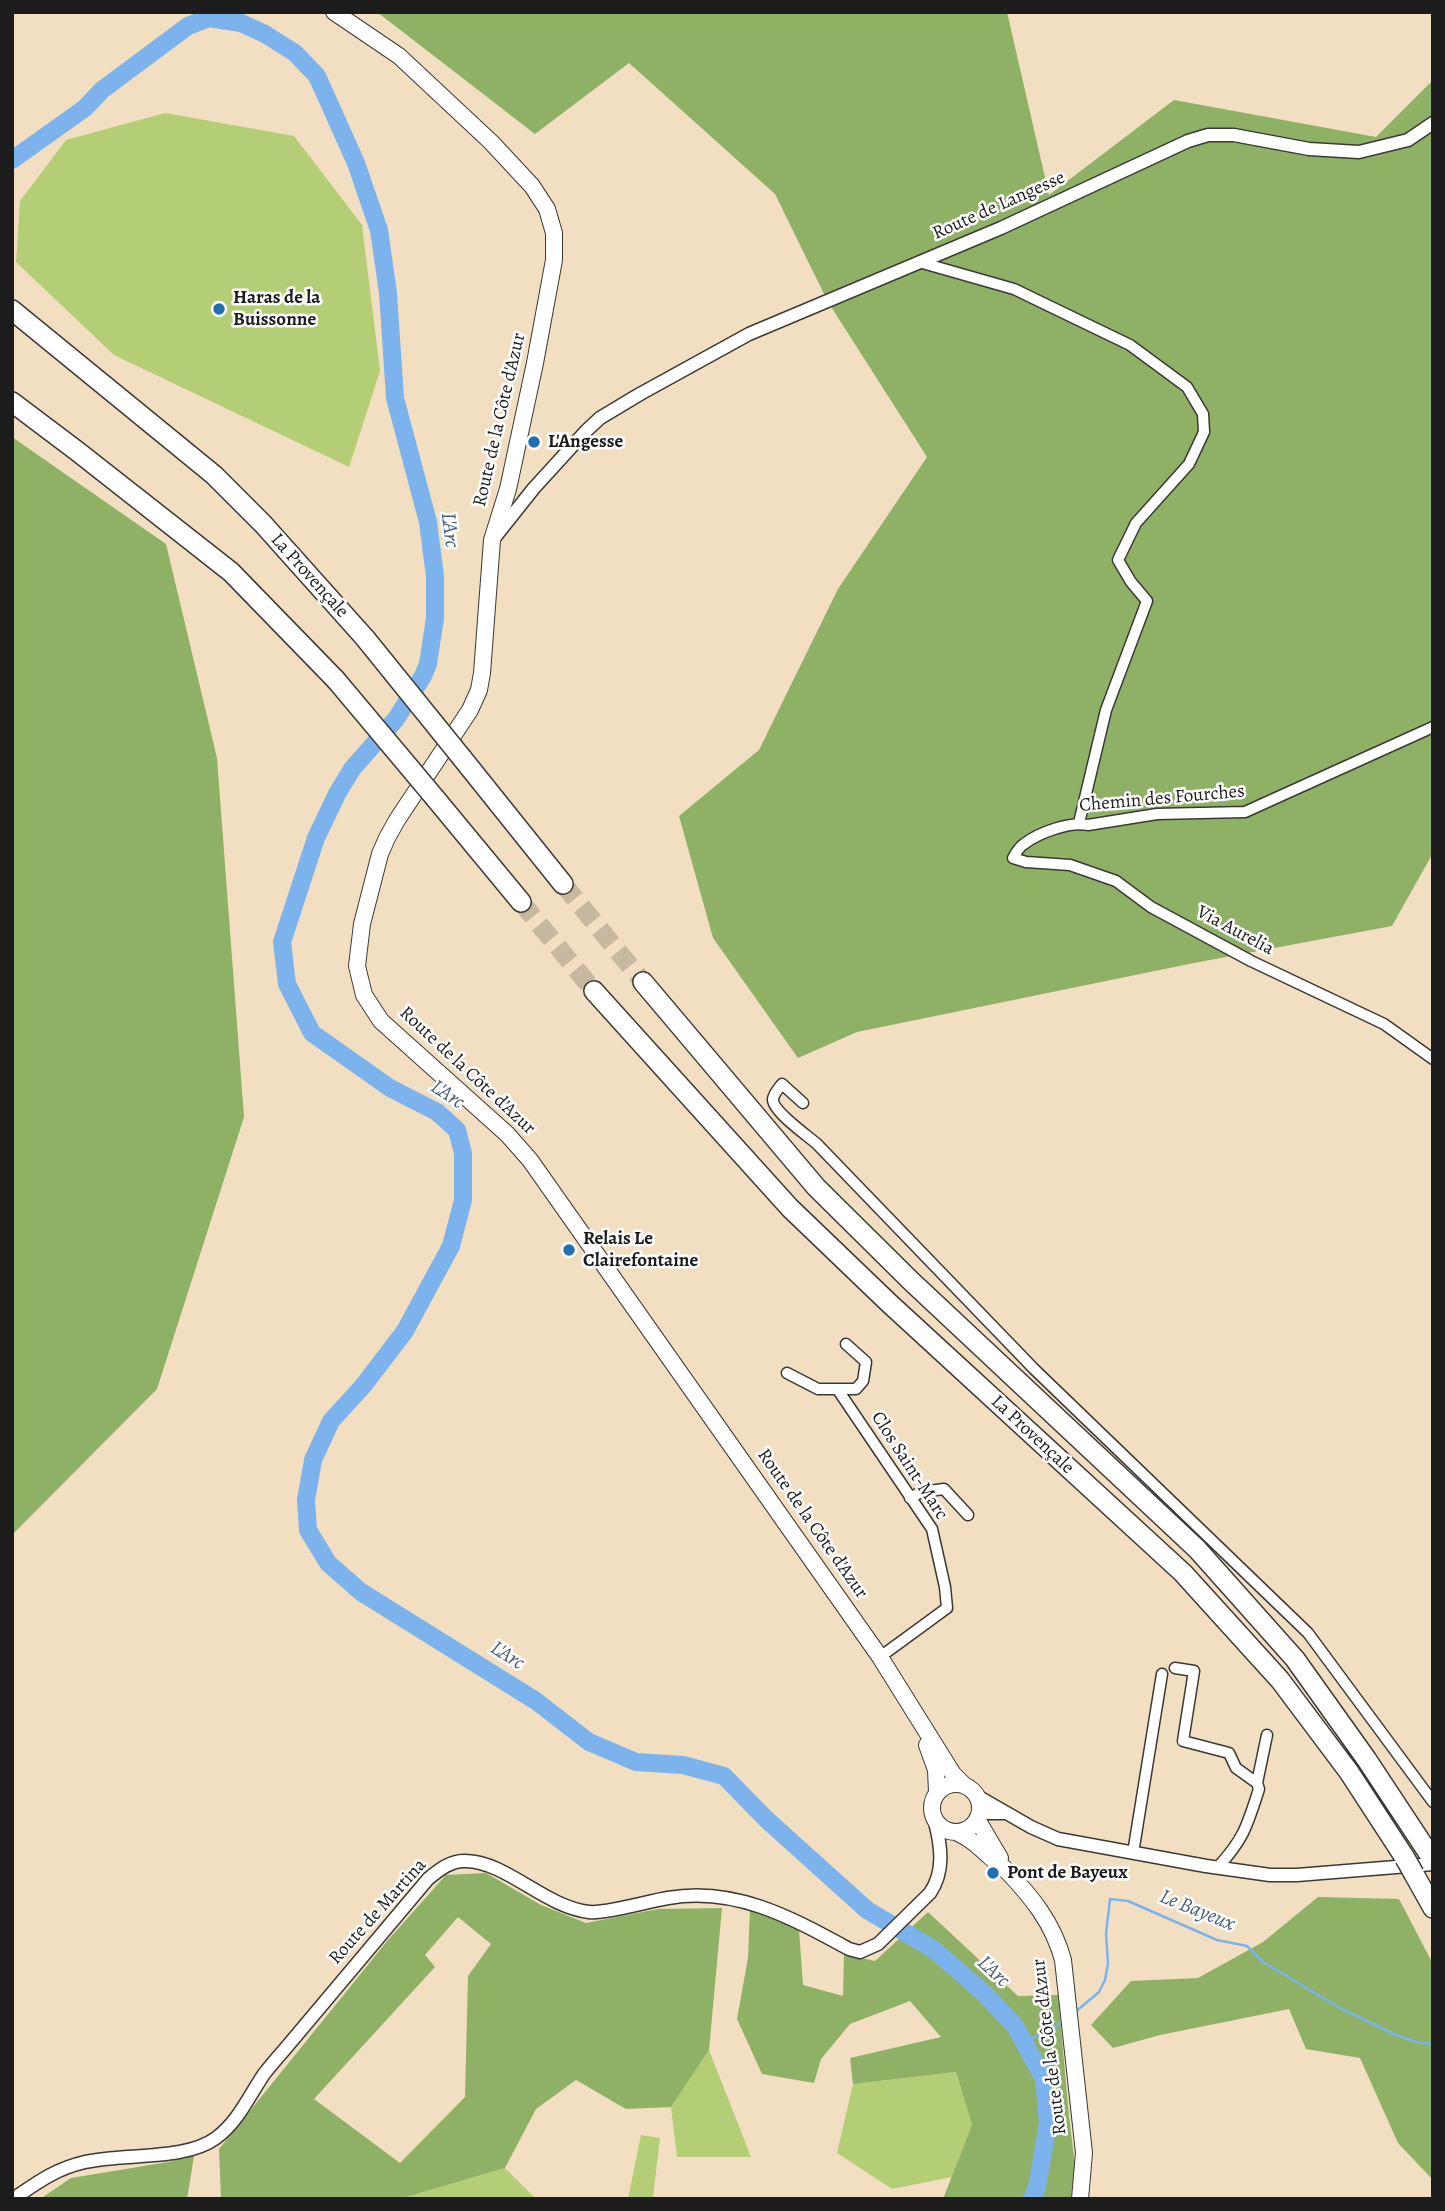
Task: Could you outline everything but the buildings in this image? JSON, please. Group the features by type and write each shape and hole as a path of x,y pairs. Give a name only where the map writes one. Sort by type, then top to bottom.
{"highway":[{"name":"La Provençale","path":"12,310 214,475 263,524 365,638 564,884"},
{"path":"12,402 231,572 336,680 521,902"},
{"name":"La Provençale","path":"643,982 816,1186 911,1282 1197,1549 1295,1659 1367,1760 1432,1860"},
{"name":"La Provençale","path":"594,991 790,1208 889,1303 1183,1573 1280,1680 1349,1772 1410,1866 1433,1908"}],"main road":[{"name":"Route de la Côte d'Azur","path":"334,12 399,56 512,163 547,209 554,233 554,260 523,422 508,489 492,540 479,690 470,710 397,820 380,854 357,950 361,987 372,1010 394,1034 478,1107 530,1160 880,1657 953,1774 971,1791"},
{"name":"Route de la Côte d'Azur","path":"918,1716 936,1770 937,1792"},
{"path":"950,1785 971,1791 980,1804 978,1816 971,1827 949,1837 935,1822 932,1812 937,1792 950,1785"},
{"name":"Route de la Côte d'Azur","path":"978,1816 1004,1867"},
{"name":"Route de la Côte d'Azur","path":"949,1837 969,1838 1004,1867 1051,1925 1063,1960 1072,2037 1084,2153 1080,2199"}],"street":[{"name":"Route de Langesse","path":"492,540 534,488 600,418 749,334 1001,228 1188,141 1208,135 1234,135 1309,149 1359,152 1408,140 1433,123"},
{"path":"919,262 1014,289 1130,345 1187,387 1203,414 1204,432 1189,464 1136,523 1118,560 1147,601 1106,710 1079,823"},
{"name":"Chemin des Fourches","path":"1013,858 1023,845 1049,831 1079,823 1088,825 1157,814 1245,812 1433,727"},
{"name":"Via Aurelia","path":"1013,858 1026,862 1070,865 1116,881 1151,907 1251,961 1384,1024 1433,1059"},
{"path":"803,1103 782,1084 773,1098 774,1105 785,1117 835,1162 1034,1369 1308,1633 1433,1802"},
{"path":"787,1373 818,1389 856,1389 863,1381 866,1362 846,1344"},
{"name":"Clos Saint-Marc","path":"838,1390 932,1529 945,1587 947,1608 880,1657"},
{"path":"910,1497 920,1492 944,1489 968,1515"},
{"path":"1175,1668 1194,1671 1183,1741 1229,1753 1236,1768 1257,1783"},
{"path":"1133,1853 1162,1674"},
{"path":"1217,1868 1235,1849 1246,1829 1259,1789 1257,1783 1267,1735"},
{"path":"971,1791 1004,1812 1058,1839 1217,1868 1270,1875 1297,1875 1432,1860"},
{"path":"978,1816 1004,1812"},
{"name":"Route de Martina","path":"13,2199 50,2174 84,2162 120,2156 186,2151 215,2139 229,2127 265,2073 428,1879 453,1863 467,1861 493,1868 561,1905 591,1913 671,1897 747,1901 773,1910 860,1952 878,1944 930,1893 940,1875 949,1837"}],"green space":[{"path":"377,12 1007,12 1049,195 1174,100 1376,137 1433,80 1433,853 1392,926 1194,963 857,1032 798,1058 713,938 679,816 759,750 838,589 927,457 828,302 775,194 629,63 535,134"},
{"name":"Haras de la Buissonne","path":"165,113 294,136 362,225 380,371 349,467 114,355 16,262 20,201 66,140"},
{"path":"12,437 166,544 217,758 244,1117 157,1389 12,1535"},
{"path":"486,1873 541,1905 586,1923 658,1909 722,1908 709,2050 671,2107 626,2109 576,2080 536,2109 505,2168 406,2199 221,2199 219,2149 388,1940 446,1875","holes":["458,1917 491,1944 468,1976 465,2097 400,2163 314,2099 435,1967 425,1955"]},
{"path":"1318,1897 1399,1899 1433,1964 1433,2180 1398,2143 1360,2058 1306,2049 1289,2009 1160,2035 1113,2048 1091,2025 1131,1981 1198,1978 1263,1942"},
{"path":"750,1909 799,1930 803,1985 843,1996 844,1954 875,1961 928,1912 1018,1996 1058,1995 1075,2165 1071,2199 943,2199 972,2125 956,2072 853,2084 850,2058 941,2037 910,2001 850,2024 821,2059 814,2083 762,2074 737,2019 748,1958"},
{"path":"709,2050 751,2157 677,2157 671,2107"},
{"path":"956,2072 972,2125 952,2177 892,2189 837,2153 853,2084"},
{"path":"641,2135 660,2138 654,2199 628,2199"},
{"path":"194,2156 187,2199 40,2199 71,2178"},
{"path":"505,2168 536,2199 405,2197"}],"waterway":[{"name":"L'Arc","path":"12,160 85,108 102,90 188,26 209,18 241,23 295,53 317,76 356,163 379,230 388,293 395,398 428,522 435,576 435,618 428,664 423,676 396,719 352,769 337,794 316,838 282,942 287,984 312,1033 390,1088 437,1112 457,1130 463,1153 463,1200 451,1246 405,1331 363,1386 331,1421 313,1460 306,1500 308,1530 328,1563 361,1592 536,1701 589,1742 636,1762 683,1765 724,1776 766,1819 867,1910 933,1949 985,1994 1015,2026 1044,2079 1048,2123 1037,2187 1032,2199"},
{"name":"Le Bayeux","path":"1074,2013 1099,1992 1105,1980 1110,1899 1128,1901 1217,1940 1247,1946 1263,1962 1340,2008 1394,2034 1416,2042 1433,2044"},
{"name":"Le Bayeux","path":"1023,2042 1063,2022"}],"tunnel":[{"path":"563,884 643,982"},
{"path":"521,902 594,991"}],"place":[{"name":"Haras de la Buissonne","path":"219,309"},
{"name":"L'Angesse","path":"534,442"},
{"name":"Relais Le Clairefontaine","path":"569,1250"},
{"name":"Pont de Bayeux","path":"993,1873"}]}
